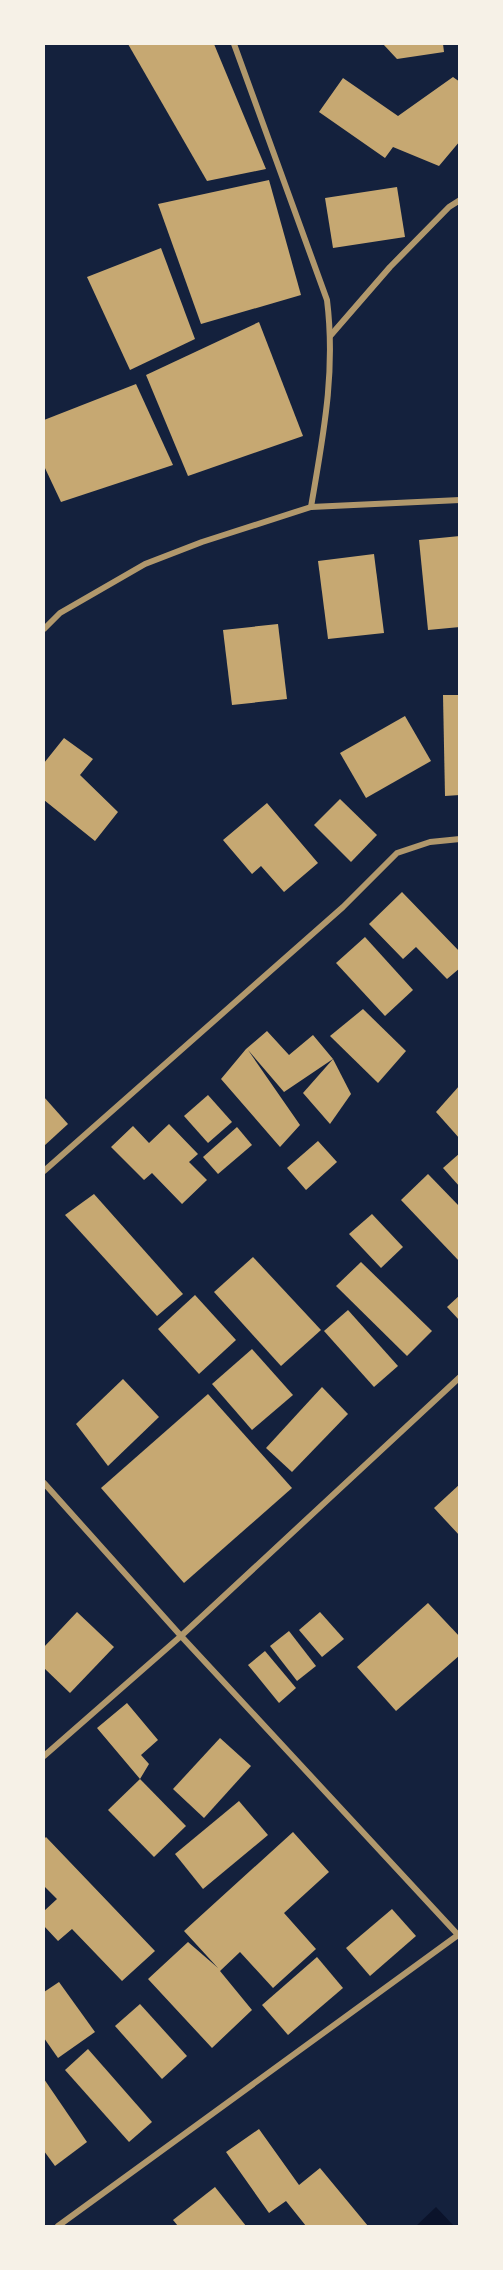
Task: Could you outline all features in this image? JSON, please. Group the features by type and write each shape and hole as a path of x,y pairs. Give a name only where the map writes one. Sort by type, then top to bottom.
{"street":[{"path":"234,44 327,300 332,335 329,402 311,507"},
{"path":"332,335 390,267 449,207 459,200"},
{"path":"44,629 60,613 145,564 202,542 311,507 459,500"},
{"path":"44,1171 343,907 397,853 430,842 459,839"},
{"path":"44,1756 181,1636 459,1377"},
{"path":"44,1483 181,1636 459,1936 58,2226"}],"water":[{"path":"436,2207 454,2226 416,2226"}],"building":[{"path":"128,44 214,44 266,169 207,181"},
{"path":"383,44 443,44 444,52 397,59"},
{"path":"453,77 460,82 460,141 439,166 393,147 385,158 319,112 343,78 398,116"},
{"path":"269,180 301,295 201,324 158,204"},
{"path":"397,187 405,237 333,248 325,198"},
{"path":"161,248 195,339 130,370 87,277"},
{"path":"259,322 303,436 188,476 146,375"},
{"path":"136,384 173,465 61,502 44,466 44,420"},
{"path":"460,536 460,627 428,630 419,540"},
{"path":"374,554 384,633 328,639 318,561"},
{"path":"278,624 287,699 232,705 223,630"},
{"path":"443,695 460,695 460,795 445,796"},
{"path":"405,716 431,761 366,798 340,753"},
{"path":"64,738 93,759 80,775 118,812 95,841 44,800 44,763"},
{"path":"340,799 377,835 351,862 314,825"},
{"path":"267,803 318,863 284,892 261,866 252,874 223,840"},
{"path":"402,892 460,952 460,968 447,979 416,947 403,959 369,924"},
{"path":"365,937 413,990 385,1016 336,963"},
{"path":"363,1009 406,1051 378,1083 330,1036"},
{"path":"267,1031 289,1055 313,1035 333,1059 284,1092 248,1050 300,1125 280,1147 221,1079 246,1049"},
{"path":"333,1059 351,1094 330,1124 303,1093"},
{"path":"460,1085 460,1139 436,1112"},
{"path":"208,1095 232,1122 208,1143 184,1116"},
{"path":"44,1097 68,1124 44,1146"},
{"path":"169,1124 198,1154 189,1162 207,1180 182,1204 152,1173 144,1180 111,1147 133,1126 149,1143"},
{"path":"237,1127 252,1145 218,1174 203,1157"},
{"path":"318,1141 337,1162 306,1190 287,1168"},
{"path":"460,1153 460,1187 443,1168"},
{"path":"428,1174 460,1207 460,1262 401,1200"},
{"path":"94,1194 183,1294 157,1316 65,1215"},
{"path":"372,1214 403,1247 381,1268 349,1234"},
{"path":"253,1257 321,1330 281,1366 214,1292"},
{"path":"361,1262 432,1331 407,1356 336,1286"},
{"path":"195,1295 236,1340 199,1374 158,1329"},
{"path":"460,1295 460,1321 447,1307"},
{"path":"348,1310 398,1366 374,1387 324,1331"},
{"path":"252,1349 293,1395 252,1430 212,1384"},
{"path":"123,1379 159,1417 108,1466 76,1424"},
{"path":"322,1387 348,1414 292,1472 266,1448"},
{"path":"208,1394 292,1488 184,1583 101,1488"},
{"path":"460,1484 460,1536 434,1508"},
{"path":"428,1603 460,1637 460,1655 396,1711 357,1667"},
{"path":"77,1612 114,1647 70,1693 44,1668 44,1647"},
{"path":"320,1612 344,1639 322,1657 299,1630"},
{"path":"289,1631 316,1666 297,1681 270,1646"},
{"path":"265,1651 296,1688 279,1703 248,1665"},
{"path":"127,1703 158,1740 141,1755 149,1764 140,1779 97,1728"},
{"path":"220,1738 251,1766 204,1818 173,1789"},
{"path":"140,1779 186,1826 154,1857 108,1810"},
{"path":"239,1801 268,1835 203,1889 175,1854"},
{"path":"293,1832 329,1872 284,1913 316,1949 273,1988 240,1952 220,1971 252,2010 212,2048 148,1979 188,1942 218,1968 184,1931"},
{"path":"46,1837 155,1951 122,1981 72,1929 58,1941 44,1926 44,1911 57,1899 44,1886 44,1839"},
{"path":"392,1909 416,1936 370,1976 346,1948"},
{"path":"317,1957 343,1988 288,2035 262,2005"},
{"path":"59,1982 95,2032 58,2058 44,2038 44,1992"},
{"path":"140,2004 187,2056 162,2079 115,2026"},
{"path":"88,2049 152,2122 129,2142 65,2070"},
{"path":"44,2079 87,2142 55,2166 44,2151"},
{"path":"259,2129 299,2185 320,2168 368,2226 306,2226 286,2201 269,2213 226,2152"},
{"path":"215,2187 246,2226 178,2226 173,2220"}]}
